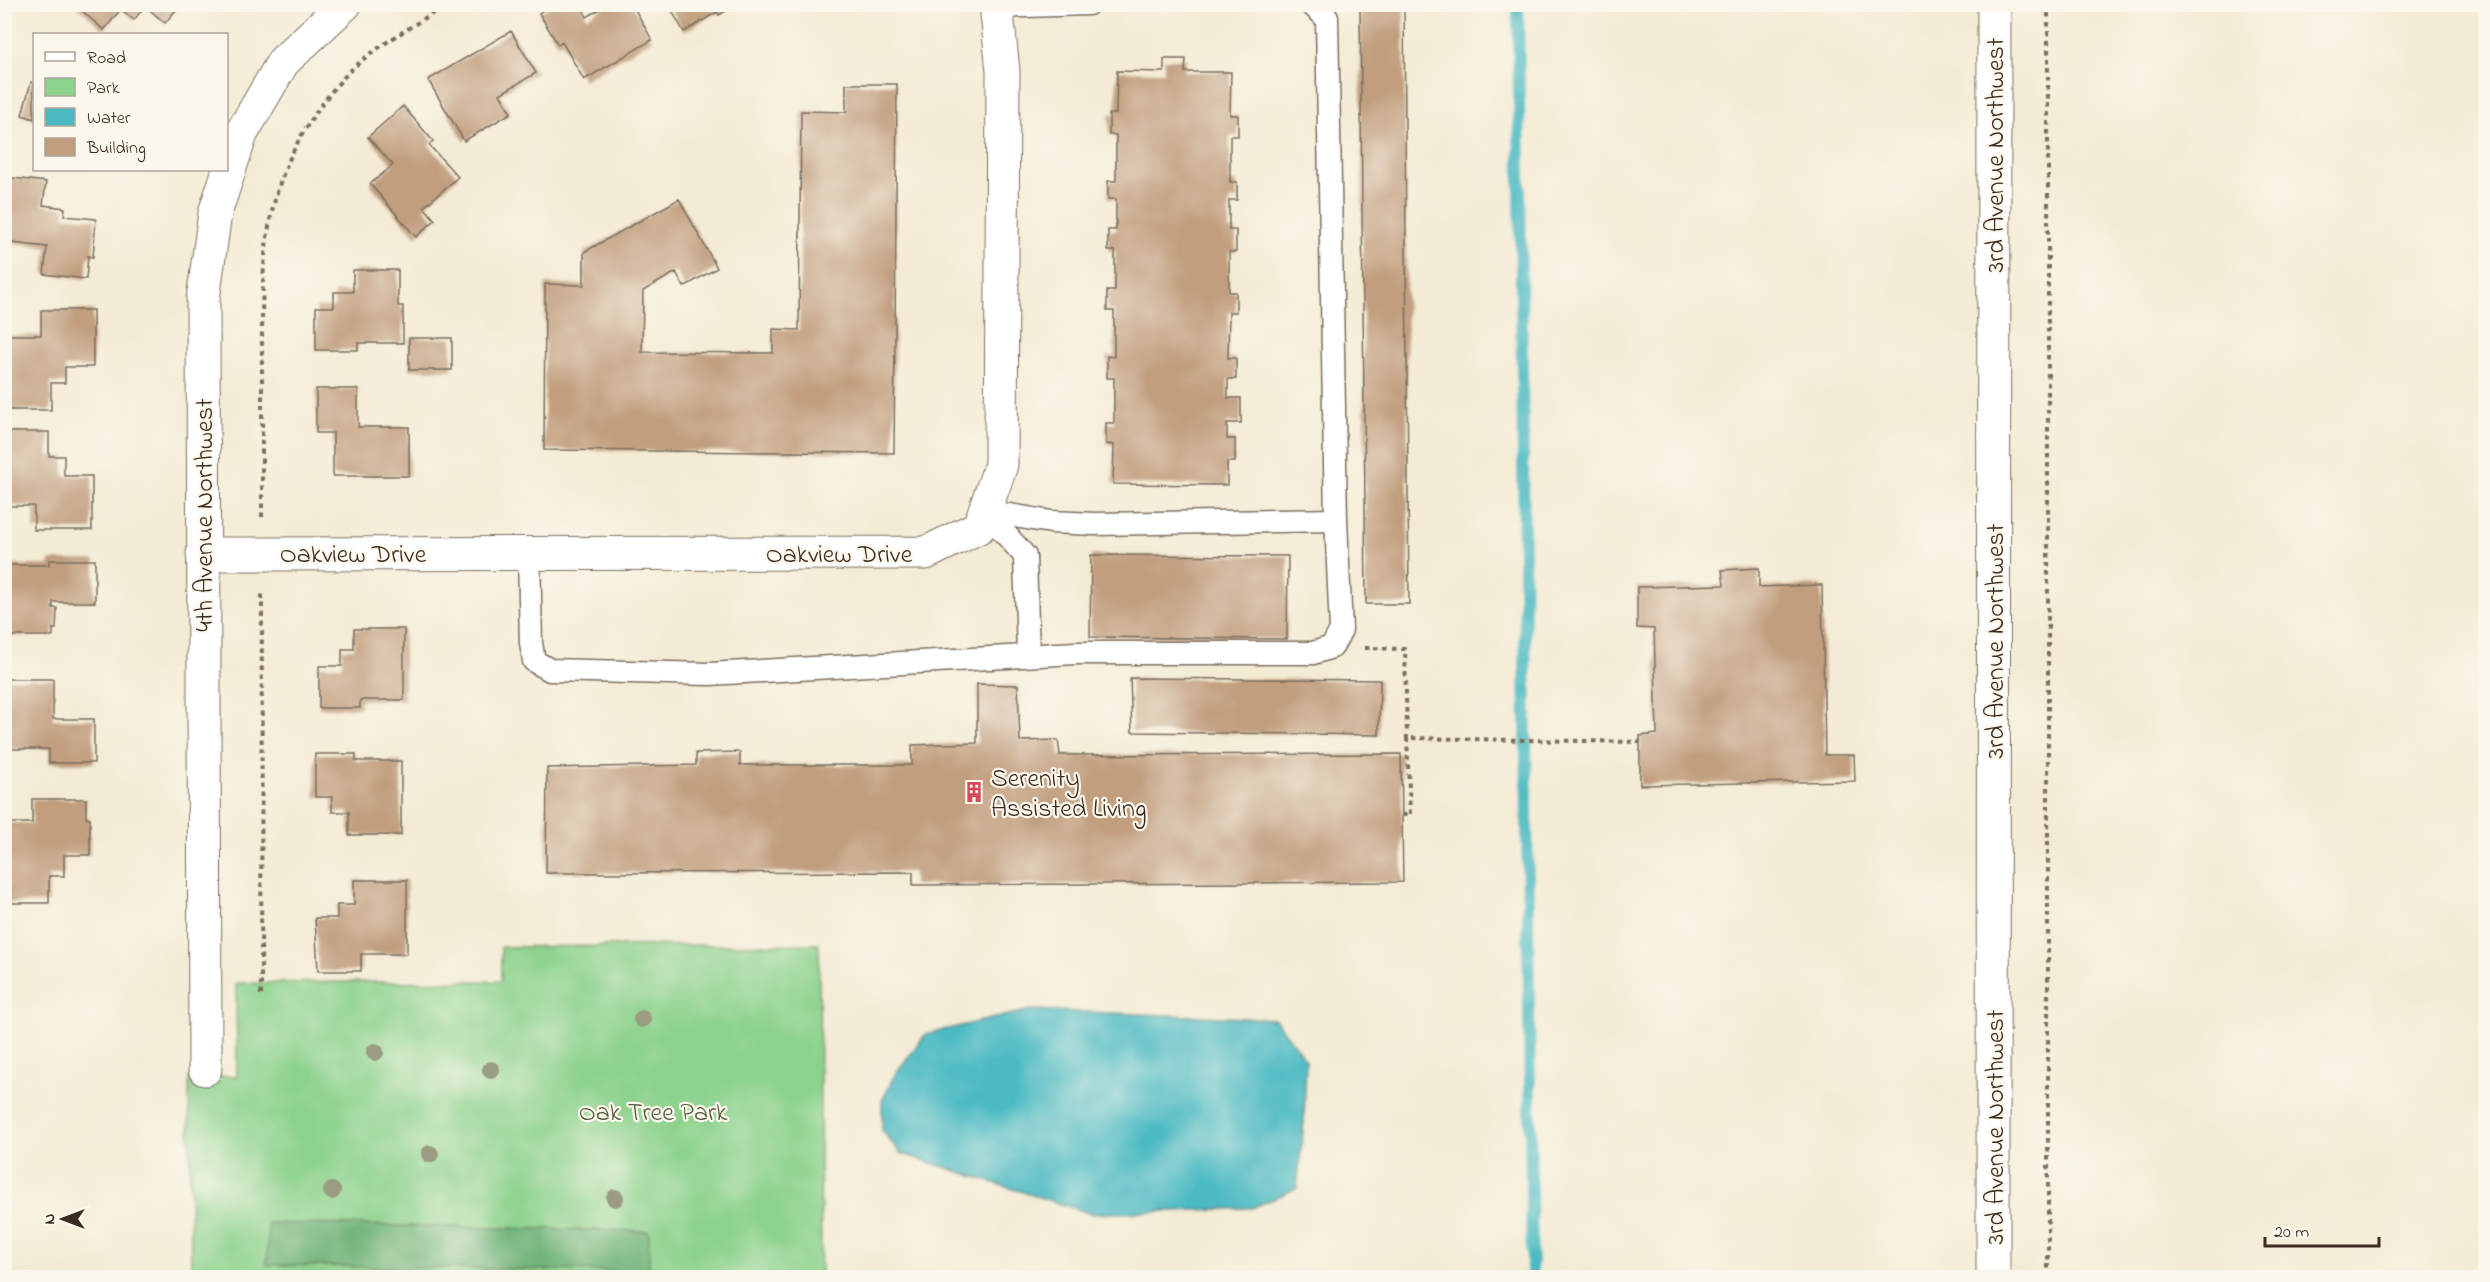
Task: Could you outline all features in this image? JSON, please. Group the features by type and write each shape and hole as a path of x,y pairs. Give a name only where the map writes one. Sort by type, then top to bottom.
{"street":[{"name":"4th Avenue Northwest","path":"204,1069 203,299 215,213 241,134 283,62 345,4"},
{"name":"3rd Avenue Northwest","path":"1994,4 1994,1278"},
{"name":"Oakview Drive","path":"203,554 926,553 979,527 1001,465 1003,71 996,6"}],"lane":[{"path":"996,6 1088,4"},
{"path":"529,553 534,661 549,670 709,674 1076,652 1313,653 1332,647 1341,630 1336,520 1327,18 1311,4"},
{"path":"985,510 1051,522 1095,524 1336,520"},
{"path":"985,510 1025,556 1028,655"}],"path":[{"path":"261,995 262,275 268,224 281,178 302,132 332,91 358,63 447,4"},
{"path":"2048,4 2048,1278"},
{"path":"1332,647 1405,650 1410,815 1402,815"},
{"path":"1407,738 1641,742"}],"green space":[{"name":"Oak Tree Park","path":"819,944 821,1277 191,1277 189,1077 237,1076 236,983 501,981 501,947"},
{"path":"268,1223 649,1231 649,1272 267,1265"}],"water":[{"path":"1030,1010 1275,1019 1306,1060 1304,1123 1297,1188 1252,1208 1092,1214 900,1153 882,1130 882,1101 895,1074 926,1034"}],"building":[{"path":"74,4 181,4 165,23 145,6 134,20 121,9 104,30"},
{"path":"552,4 580,4 587,17 608,4 632,4 652,40 584,80 562,42 558,45 539,13"},
{"path":"668,4 738,4 719,15 717,12 684,32"},
{"path":"1360,4 1404,4 1409,604 1366,604"},
{"path":"511,31 536,73 500,94 511,113 464,141 428,80"},
{"path":"1164,59 1186,59 1185,72 1231,72 1230,115 1238,115 1238,136 1230,136 1230,182 1237,182 1237,200 1229,200 1229,230 1236,230 1236,252 1229,252 1229,292 1236,292 1236,312 1229,312 1228,358 1236,358 1236,379 1228,379 1228,398 1241,398 1241,423 1227,423 1227,439 1235,439 1235,462 1227,462 1227,485 1113,484 1114,445 1106,444 1106,423 1114,423 1114,378 1107,378 1107,356 1114,357 1114,311 1107,311 1107,291 1115,291 1115,251 1108,251 1108,230 1116,230 1116,199 1108,199 1108,181 1116,181 1116,135 1109,135 1109,114 1116,114 1117,71 1164,72"},
{"path":"31,82 33,83 33,119 22,115"},
{"path":"846,84 897,84 894,453 544,450 545,284 584,285 584,252 679,199 717,268 684,287 676,272 643,291 642,352 773,353 773,329 799,330 801,111 846,112"},
{"path":"403,106 433,141 429,145 458,177 424,207 435,220 416,237 370,184 393,165 368,137"},
{"path":"4,177 46,182 43,205 65,208 64,216 96,219 93,257 88,256 86,279 44,274 47,247 4,242"},
{"path":"353,270 398,270 398,306 403,306 403,343 358,343 358,350 316,350 316,307 334,307 334,292 353,292"},
{"path":"41,310 93,310 93,367 65,367 65,383 51,383 51,410 4,410 4,335 41,335"},
{"path":"409,338 452,338 452,370 409,370"},
{"path":"316,389 358,389 358,427 409,427 409,476 333,476 333,433 316,433"},
{"path":"4,432 49,432 49,456 64,456 64,476 92,476 92,530 34,530 34,506 4,506"},
{"path":"1091,555 1288,556 1287,639 1090,637"},
{"path":"49,560 95,560 95,602 53,602 53,608 57,608 56,629 53,629 53,636 4,636 4,565 49,565"},
{"path":"1759,568 1759,587 1822,585 1825,755 1854,755 1855,781 1640,785 1640,736 1657,734 1654,629 1637,628 1637,587 1724,585 1722,570"},
{"path":"354,629 404,629 404,700 360,700 360,708 319,708 319,666 342,666 342,649 354,649"},
{"path":"1130,678 1380,680 1379,735 1132,732"},
{"path":"4,679 53,679 53,719 94,719 94,763 49,763 49,749 4,749"},
{"name":"Serenity Assisted Living","path":"977,684 1018,685 1020,741 1058,740 1060,755 1401,754 1403,882 913,885 913,872 546,873 547,768 696,765 696,753 740,752 740,765 912,765 912,745 977,743"},
{"path":"315,754 356,754 356,761 401,761 401,835 349,835 349,812 332,812 332,797 315,797"},
{"path":"32,799 86,799 86,818 90,818 90,855 64,855 64,876 49,876 49,903 4,903 4,823 32,823"},
{"path":"354,880 407,880 407,954 361,954 361,971 318,971 315,918 337,918 337,905 354,905"}],"waterway":[{"path":"1518,4 1532,1278"}],"place":[{"name":"Serenity Assisted Living","path":"974,792"}]}
